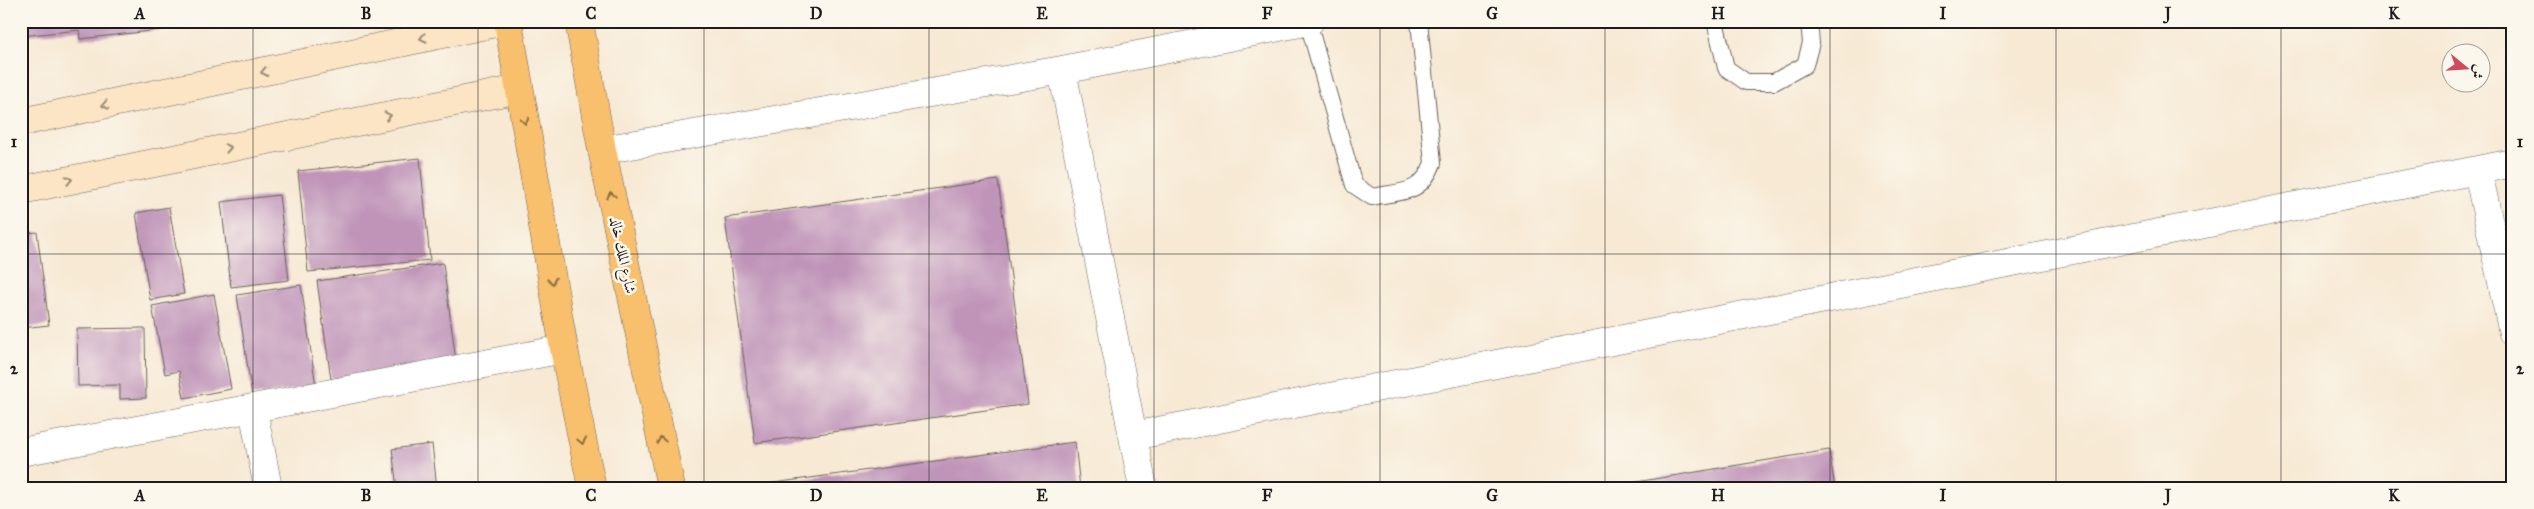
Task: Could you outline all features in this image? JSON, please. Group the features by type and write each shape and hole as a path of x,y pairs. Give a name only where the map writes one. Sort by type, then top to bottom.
{"main road":[{"path":"506,21 564,349 592,488"},
{"name":"شارع الملك خالد","path":"579,21 602,150 671,488"}],"street":[{"path":"21,122 506,21"},
{"path":"602,150 1062,70 1309,22"},
{"path":"1062,70 1143,488"},
{"path":"21,190 519,89"},
{"path":"1133,436 2478,172 2513,163"},
{"path":"2478,172 2513,333"},
{"path":"21,452 253,410 564,349"},
{"path":"253,410 268,488"}],"lane":[{"path":"1309,22 1354,185 1372,197 1417,188 1427,177 1433,163 1419,21"},
{"path":"1715,21 1726,68 1746,82 1774,82 1805,65 1811,43 1809,21"}],"building":[{"path":"21,21 212,21 212,24 80,39 79,30 21,36"},
{"path":"420,158 430,260 308,272 298,171"},
{"path":"998,180 1028,404 755,443 725,218"},
{"path":"279,195 289,280 231,287 221,202"},
{"path":"169,207 184,294 150,300 136,213"},
{"path":"37,232 49,325 21,328 21,234"},
{"path":"443,263 456,361 331,379 317,281"},
{"path":"301,285 316,386 252,396 237,295"},
{"path":"214,294 231,389 184,398 179,371 165,374 152,306"},
{"path":"145,328 146,398 120,399 120,385 78,386 77,329"},
{"path":"1075,442 1080,488 767,488 766,484"},
{"path":"432,444 437,488 397,488 392,449"},
{"path":"1829,450 1835,488 1606,487"}]}
